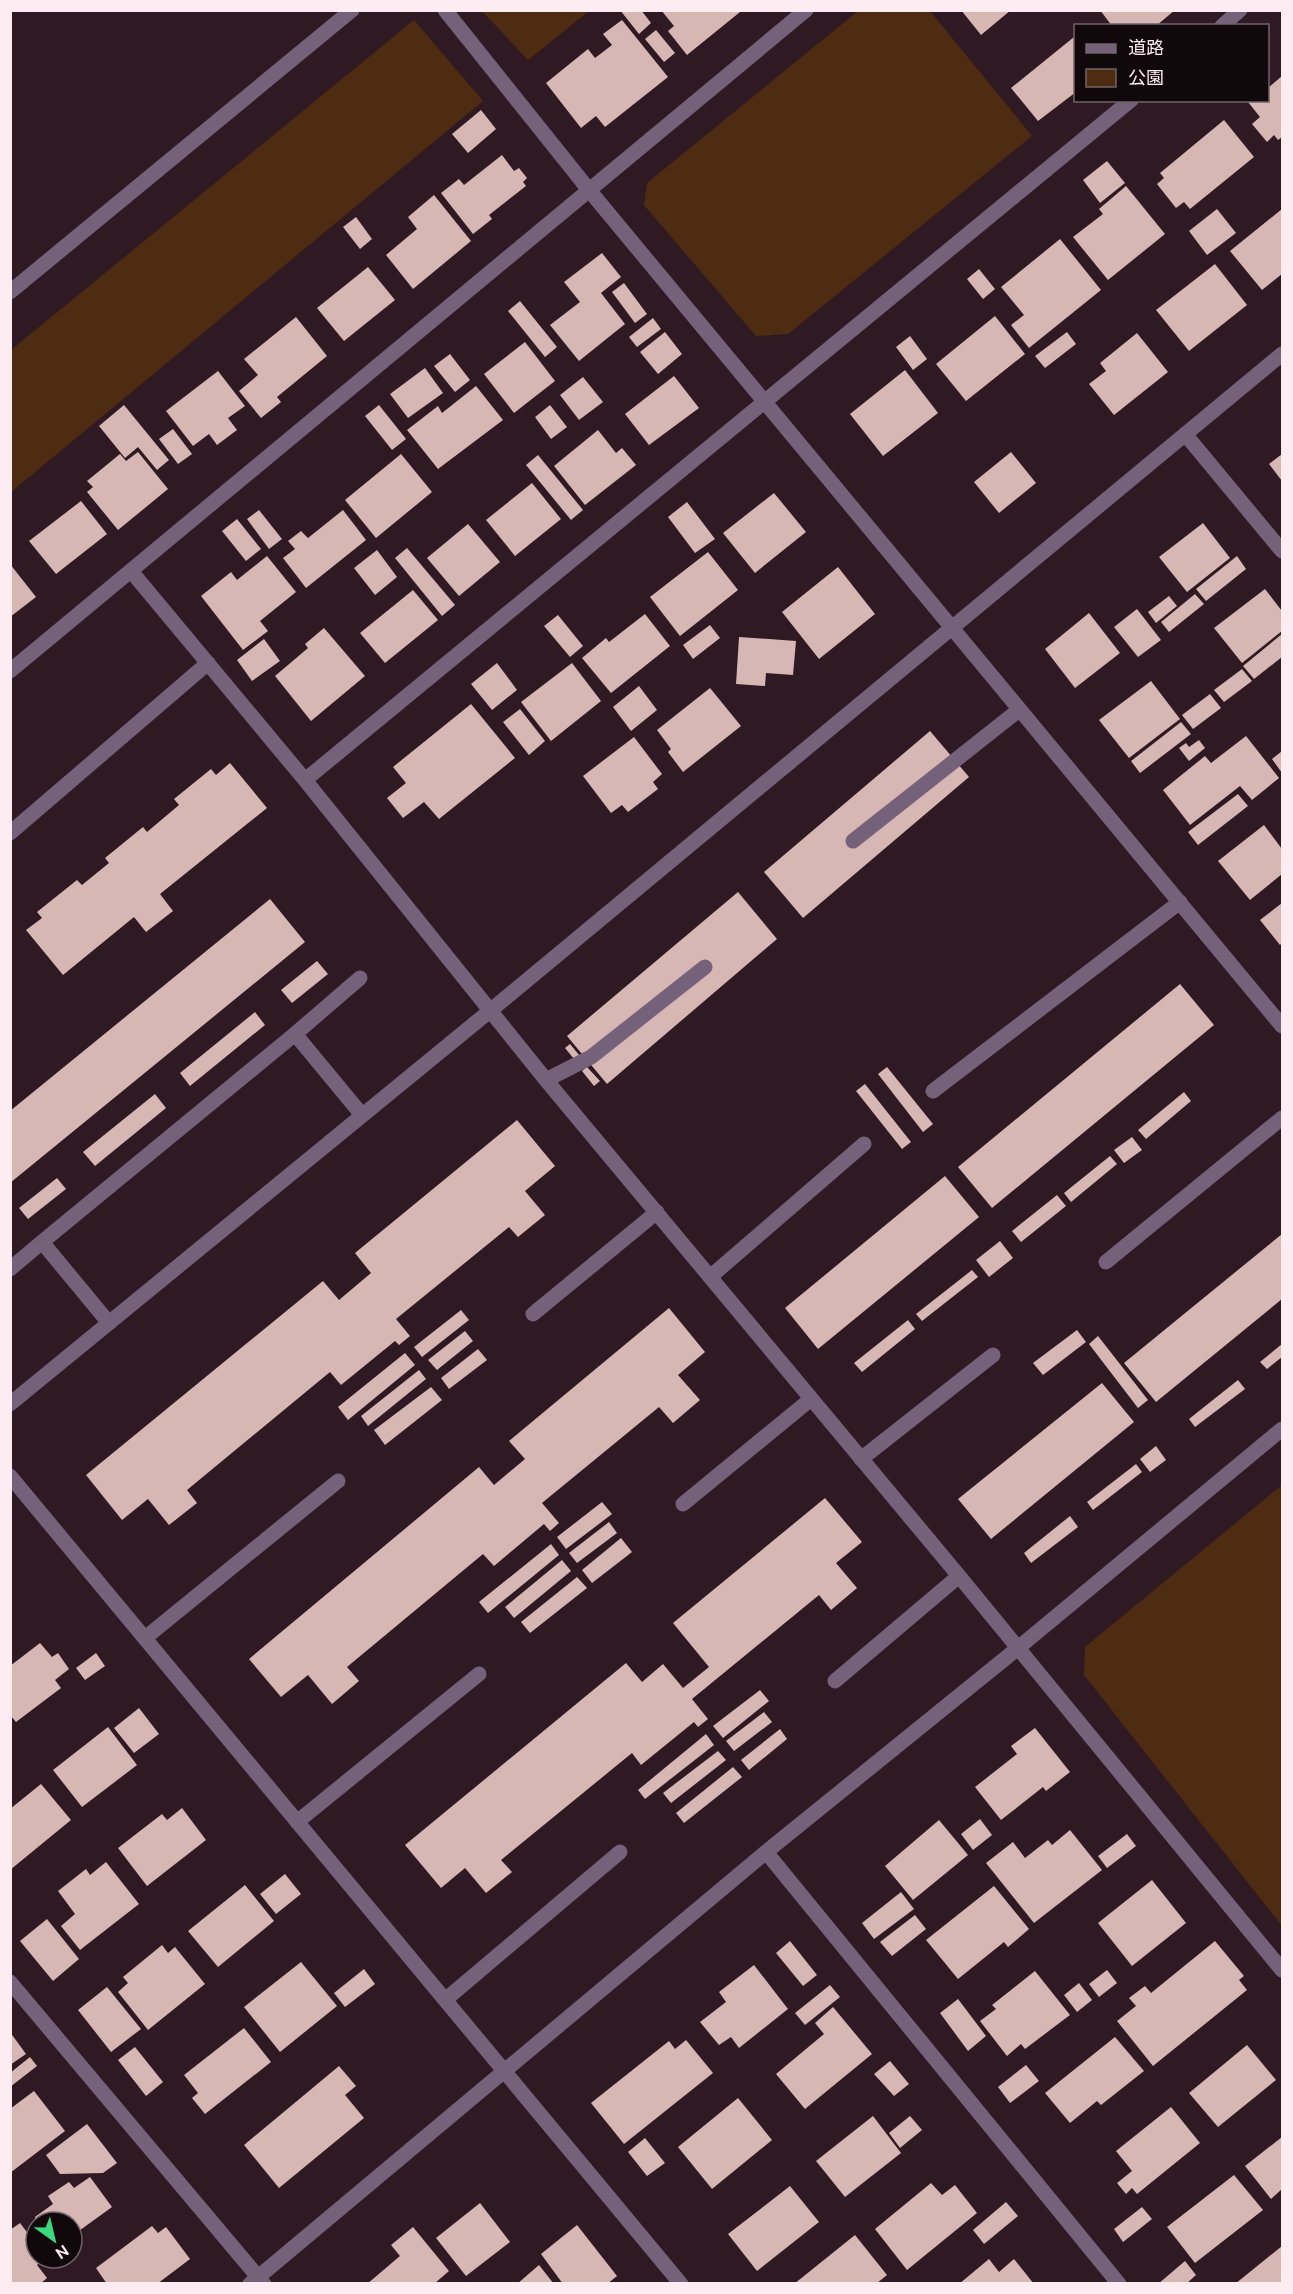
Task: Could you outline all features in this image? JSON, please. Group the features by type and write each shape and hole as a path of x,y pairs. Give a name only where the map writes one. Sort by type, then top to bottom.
{"street":[{"path":"10,292 352,10"},
{"path":"445,10 589,190 1282,1026"},
{"path":"10,671 806,10"},
{"path":"1224,24 1240,10"},
{"path":"305,780 1129,102"},
{"path":"10,1404 491,1010 1282,354"},
{"path":"1185,434 1282,551"},
{"path":"131,571 305,780 546,1080 960,1576 1282,1970"},
{"path":"10,833 208,663"},
{"path":"853,841 1019,710"},
{"path":"933,1091 1179,902"},
{"path":"546,1080 591,1057 705,967"},
{"path":"10,1269 360,978"},
{"path":"295,1034 362,1115"},
{"path":"1106,1262 1282,1118"},
{"path":"710,1277 864,1144"},
{"path":"533,1314 657,1212"},
{"path":"42,1242 109,1323"},
{"path":"861,1459 993,1355"},
{"path":"683,1504 811,1399"},
{"path":"10,1982 257,2281 766,1852 1018,1648 1282,1429"},
{"path":"10,1476 681,2283"},
{"path":"145,1638 338,1481"},
{"path":"835,1681 960,1576"},
{"path":"297,1822 479,1674"},
{"path":"445,2000 620,1852"},
{"path":"766,1852 1119,2283"}],"green space":[{"path":"482,11 589,11 528,60"},
{"path":"858,11 930,11 1032,136 788,334 756,336 644,205 647,183"},
{"path":"414,20 483,101 11,492 11,350"},
{"path":"1282,1485 1282,1926 1084,1675 1085,1647"}],"building":[{"path":"620,10 641,10 651,23 639,34"},
{"path":"661,10 738,10 740,12 687,55 668,31 674,26"},
{"path":"961,10 1011,10 981,35"},
{"path":"1100,10 1175,10 1158,24 1110,24"},
{"path":"622,20 668,77 605,127 596,116 581,128 546,83 588,49 595,58 612,45 603,34"},
{"path":"656,30 675,53 664,62 645,39"},
{"path":"1074,37 1074,94 1038,121 1011,88"},
{"path":"1282,76 1282,137 1278,140 1274,135 1267,142 1252,124 1260,117 1248,102 1269,102 1269,87"},
{"path":"481,110 496,129 468,153 452,134"},
{"path":"1224,120 1254,157 1190,209 1184,202 1176,208 1157,184 1164,178 1160,173"},
{"path":"502,155 514,171 519,168 527,178 523,182 526,186 489,215 492,219 473,234 441,193 459,179 464,185"},
{"path":"1107,161 1125,183 1100,203 1083,180"},
{"path":"1126,186 1165,234 1108,280 1073,237 1103,214 1099,209"},
{"path":"434,195 471,241 413,289 386,255 417,229 408,217"},
{"path":"1217,209 1236,233 1207,255 1189,231"},
{"path":"1282,209 1282,274 1262,290 1230,251"},
{"path":"356,217 372,239 360,249 343,227"},
{"path":"1060,239 1101,290 1029,348 1011,325 1024,315 1001,287"},
{"path":"602,253 621,277 601,293 625,324 579,361 550,325 580,302 564,282"},
{"path":"1215,264 1247,305 1189,351 1156,310"},
{"path":"368,267 395,300 344,341 317,308"},
{"path":"979,269 995,289 983,299 967,279"},
{"path":"624,283 647,314 635,323 612,292"},
{"path":"520,301 557,347 545,357 508,311"},
{"path":"995,316 1025,354 966,401 936,364"},
{"path":"296,317 327,356 277,397 281,402 261,418 239,391 258,375 244,359"},
{"path":"653,318 661,329 637,347 629,337"},
{"path":"665,332 682,354 658,374 640,352"},
{"path":"1067,332 1076,344 1045,368 1035,356"},
{"path":"1137,333 1168,372 1114,415 1089,384 1106,371 1100,363"},
{"path":"910,336 927,359 913,370 896,347"},
{"path":"525,342 555,381 514,413 484,374"},
{"path":"450,354 470,380 455,392 434,366"},
{"path":"425,368 443,393 408,418 390,394"},
{"path":"905,370 938,413 883,456 850,414"},
{"path":"218,371 245,406 228,418 237,430 217,445 209,434 193,446 166,411"},
{"path":"674,376 699,408 649,445 625,414"},
{"path":"583,377 603,402 579,420 560,395"},
{"path":"476,386 503,420 438,469 407,430 438,406 442,413"},
{"path":"124,405 169,460 157,470 138,447 125,458 99,426"},
{"path":"379,405 406,439 392,450 365,416"},
{"path":"550,405 567,427 551,439 535,417"},
{"path":"173,429 192,454 178,464 159,439"},
{"path":"598,430 616,453 622,448 636,465 585,505 554,466"},
{"path":"138,452 168,489 118,530 87,492 93,487 87,481 120,454 126,461"},
{"path":"1011,452 1036,483 999,513 974,482"},
{"path":"401,454 432,492 376,538 345,500"},
{"path":"1282,454 1282,481 1269,464"},
{"path":"538,455 583,510 571,520 526,465"},
{"path":"532,483 561,519 515,556 486,520"},
{"path":"774,493 806,532 755,573 723,533"},
{"path":"81,501 107,534 56,574 29,541"},
{"path":"687,502 715,539 695,553 668,517"},
{"path":"259,510 282,539 269,549 247,519"},
{"path":"343,510 366,540 306,588 283,558 295,549 288,541 301,531 308,538"},
{"path":"237,519 261,549 246,561 222,531"},
{"path":"1203,523 1230,558 1187,592 1159,557"},
{"path":"468,524 500,562 459,596 427,558"},
{"path":"407,548 455,605 442,616 395,558"},
{"path":"377,550 397,577 375,595 354,568"},
{"path":"708,552 738,590 680,636 650,597"},
{"path":"267,556 296,592 260,621 268,631 243,650 201,596 231,572 237,580"},
{"path":"1237,556 1246,569 1206,601 1196,589"},
{"path":"10,564 36,597 10,617"},
{"path":"838,567 875,614 819,659 782,612"},
{"path":"1265,589 1282,611 1282,631 1242,663 1214,628"},
{"path":"413,590 438,620 385,663 360,633"},
{"path":"1195,594 1204,604 1169,632 1161,622"},
{"path":"1169,596 1177,606 1156,623 1148,612"},
{"path":"1137,609 1161,640 1138,657 1114,627"},
{"path":"1089,613 1120,653 1075,688 1045,649"},
{"path":"645,614 670,646 611,693 582,658 606,638 609,642"},
{"path":"558,615 583,646 570,657 544,626"},
{"path":"710,625 720,638 693,659 683,645"},
{"path":"324,628 365,676 311,721 275,676 308,648 305,644"},
{"path":"1282,634 1282,657 1254,679 1243,666"},
{"path":"739,637 796,641 793,675 766,673 765,686 736,684"},
{"path":"264,639 280,661 252,681 237,660"},
{"path":"497,663 517,690 492,710 471,684"},
{"path":"572,663 601,701 551,741 521,702"},
{"path":"1242,669 1252,681 1224,702 1214,690"},
{"path":"1151,681 1180,719 1129,758 1099,720"},
{"path":"639,686 657,710 631,731 613,707"},
{"path":"710,688 741,726 683,772 668,752 671,749 657,730"},
{"path":"1210,694 1221,708 1193,729 1182,715"},
{"path":"471,704 515,758 439,819 424,802 403,818 387,798 406,783 393,767"},
{"path":"520,709 545,741 529,755 503,722"},
{"path":"1181,722 1191,734 1140,773 1131,761"},
{"path":"930,731 969,777 803,918 764,872"},
{"path":"1246,736 1279,778 1252,800 1240,786 1190,825 1163,790 1205,756 1211,763"},
{"path":"634,737 662,774 653,782 658,789 628,812 622,805 611,813 583,776"},
{"path":"1199,740 1205,748 1189,761 1179,748 1186,743 1189,747"},
{"path":"1282,751 1282,773 1272,759"},
{"path":"230,763 267,808 160,894 173,911 146,932 134,917 63,975 26,930 42,918 37,912 77,880 82,885 109,863 105,858 143,827 147,832 179,805 174,799 211,769 216,775"},
{"path":"1238,794 1248,806 1198,845 1188,832"},
{"path":"1264,825 1282,849 1282,874 1250,900 1218,861"},
{"path":"738,892 777,939 607,1084 567,1036"},
{"path":"270,899 305,942 10,1183 10,1111"},
{"path":"1282,903 1282,943 1280,945 1260,920"},
{"path":"317,961 328,974 292,1003 281,990"},
{"path":"1180,984 1214,1025 992,1208 958,1167"},
{"path":"255,1012 265,1025 190,1086 180,1073"},
{"path":"570,1044 584,1061 579,1065 565,1048"},
{"path":"587,1067 600,1081 594,1086 582,1071"},
{"path":"887,1067 933,1124 923,1132 878,1074"},
{"path":"865,1084 911,1142 902,1149 856,1091"},
{"path":"1184,1092 1191,1101 1146,1139 1138,1130"},
{"path":"155,1094 166,1108 95,1166 83,1152"},
{"path":"517,1120 555,1166 525,1191 545,1215 518,1237 509,1227 396,1319 410,1336 399,1345 395,1341 341,1385 330,1372 187,1490 197,1503 169,1525 148,1499 122,1520 86,1475 323,1281 339,1300 371,1273 355,1253"},
{"path":"1132,1137 1142,1150 1124,1163 1114,1150"},
{"path":"1110,1156 1117,1164 1071,1202 1064,1193"},
{"path":"945,1176 979,1217 818,1349 785,1308"},
{"path":"57,1178 66,1189 28,1219 19,1208"},
{"path":"1057,1195 1066,1206 1021,1242 1012,1231"},
{"path":"1282,1234 1282,1299 1156,1402 1124,1363"},
{"path":"1000,1241 1013,1258 989,1277 976,1260"},
{"path":"972,1270 978,1277 922,1321 916,1314"},
{"path":"669,1308 705,1352 678,1375 700,1400 673,1423 659,1407 542,1503 559,1523 550,1531 544,1524 494,1566 483,1554 347,1667 359,1681 332,1704 308,1675 281,1697 249,1659 479,1467 494,1485 525,1459 509,1441"},
{"path":"461,1310 469,1320 422,1357 414,1347"},
{"path":"908,1320 915,1329 862,1372 854,1363"},
{"path":"1077,1330 1086,1342 1043,1375 1033,1363"},
{"path":"465,1331 473,1341 437,1370 428,1360"},
{"path":"1098,1336 1148,1400 1138,1408 1089,1344"},
{"path":"1282,1344 1282,1357 1267,1369 1260,1362"},
{"path":"478,1349 487,1360 449,1389 441,1378"},
{"path":"405,1353 415,1365 348,1420 338,1407"},
{"path":"419,1370 426,1379 368,1426 361,1416"},
{"path":"1238,1380 1245,1389 1195,1427 1189,1419"},
{"path":"1102,1383 1134,1422 991,1539 958,1499"},
{"path":"431,1387 442,1400 385,1445 374,1430"},
{"path":"1156,1446 1166,1460 1150,1472 1140,1459"},
{"path":"1136,1464 1142,1472 1093,1510 1087,1502"},
{"path":"825,1498 862,1542 836,1563 857,1588 831,1610 819,1595 692,1699 708,1719 698,1727 694,1722 641,1765 632,1753 501,1860 512,1872 486,1893 465,1868 441,1888 405,1845 626,1663 642,1682 663,1664 683,1688 709,1667 673,1623"},
{"path":"602,1502 612,1514 566,1549 557,1537"},
{"path":"1070,1516 1078,1527 1031,1563 1024,1553"},
{"path":"609,1522 617,1533 577,1563 569,1553"},
{"path":"621,1538 632,1552 592,1583 582,1570"},
{"path":"551,1544 559,1555 488,1613 479,1602"},
{"path":"562,1560 571,1571 514,1618 505,1607"},
{"path":"577,1577 587,1588 530,1633 521,1622"},
{"path":"40,1643 52,1657 58,1653 69,1669 55,1680 61,1688 16,1722 10,1715 10,1666"},
{"path":"96,1653 105,1666 85,1680 76,1668"},
{"path":"760,1690 769,1701 723,1738 713,1726"},
{"path":"139,1708 159,1734 134,1753 114,1728"},
{"path":"764,1712 772,1722 734,1751 726,1741"},
{"path":"108,1727 137,1765 82,1807 53,1770"},
{"path":"1035,1728 1070,1772 1046,1791 1043,1787 1001,1820 975,1787 1017,1754 1011,1746"},
{"path":"780,1729 787,1739 749,1770 741,1760"},
{"path":"706,1734 714,1745 645,1799 638,1790"},
{"path":"718,1751 726,1760 671,1803 663,1793"},
{"path":"733,1767 742,1777 684,1823 676,1813"},
{"path":"41,1784 71,1820 10,1870 10,1809"},
{"path":"182,1808 206,1840 147,1886 118,1848 162,1814 167,1820"},
{"path":"980,1819 992,1835 973,1850 961,1834"},
{"path":"939,1820 968,1855 913,1900 885,1866"},
{"path":"1070,1830 1102,1870 1034,1923 986,1863 1013,1842 1025,1858 1048,1840 1052,1845"},
{"path":"1127,1834 1136,1846 1107,1868 1098,1856"},
{"path":"106,1862 139,1904 80,1950 61,1926 75,1914 58,1891 86,1869 90,1875"},
{"path":"285,1874 301,1894 276,1914 260,1894"},
{"path":"1152,1880 1186,1923 1132,1966 1098,1923"},
{"path":"245,1885 274,1921 218,1967 188,1931"},
{"path":"994,1886 1029,1929 1008,1947 1004,1942 958,1979 926,1940"},
{"path":"901,1892 914,1909 874,1939 862,1923"},
{"path":"915,1915 926,1929 892,1956 880,1942"},
{"path":"47,1919 79,1959 53,1981 20,1941"},
{"path":"790,1941 817,1975 803,1986 776,1953"},
{"path":"1215,1941 1244,1976 1239,1980 1247,1990 1153,2066 1117,2021 1136,2006 1129,1998 1145,1986 1151,1993"},
{"path":"162,1945 168,1953 175,1947 205,1984 148,2030 118,1992 128,1983 123,1977"},
{"path":"301,1962 337,2006 280,2052 244,2007"},
{"path":"754,1965 788,2009 739,2048 731,2037 719,2045 700,2022 726,2002 719,1992"},
{"path":"364,1969 375,1984 345,2007 334,1993"},
{"path":"1107,1970 1117,1983 1099,1997 1089,1984"},
{"path":"1035,1971 1070,2015 1025,2049 1021,2044 1007,2056 980,2021 996,2009 992,2005"},
{"path":"1079,1983 1092,2000 1077,2012 1064,1995"},
{"path":"830,1985 840,1997 805,2025 795,2013"},
{"path":"107,1987 141,2029 111,2052 78,2010"},
{"path":"958,1999 986,2036 968,2051 940,2013"},
{"path":"833,2007 872,2054 805,2109 776,2074 824,2034 815,2023"},
{"path":"244,2028 271,2062 205,2114 192,2098 198,2093 184,2075"},
{"path":"10,2032 26,2054 10,2065"},
{"path":"1115,2037 1144,2071 1101,2105 1097,2101 1070,2123 1045,2093"},
{"path":"686,2040 713,2073 624,2144 591,2103 669,2041 675,2049"},
{"path":"1247,2045 1276,2080 1218,2127 1189,2093"},
{"path":"135,2047 163,2082 146,2096 118,2060"},
{"path":"30,2057 37,2066 10,2087 10,2073"},
{"path":"890,2061 909,2084 894,2096 874,2074"},
{"path":"1026,2065 1039,2081 1010,2103 998,2087"},
{"path":"339,2066 356,2086 345,2095 364,2118 279,2188 244,2145"},
{"path":"34,2091 65,2131 10,2173 10,2109"},
{"path":"738,2098 772,2140 712,2189 678,2147"},
{"path":"1171,2107 1200,2143 1137,2194 1132,2188 1126,2194 1117,2183 1132,2171 1116,2151"},
{"path":"873,2116 901,2153 845,2197 816,2161"},
{"path":"910,2116 922,2130 900,2148 889,2133"},
{"path":"87,2124 117,2163 103,2173 60,2174 46,2155"},
{"path":"1282,2137 1282,2189 1271,2199 1245,2166"},
{"path":"645,2138 665,2163 647,2176 628,2152"},
{"path":"1234,2175 1263,2210 1195,2263 1167,2227"},
{"path":"90,2177 112,2207 84,2227 84,2210 45,2210 53,2204 48,2196 69,2182 74,2188"},
{"path":"931,2183 942,2195 955,2185 977,2213 907,2270 875,2229"},
{"path":"790,2186 819,2222 757,2271 728,2234"},
{"path":"1006,2202 1018,2216 984,2244 973,2230"},
{"path":"480,2203 510,2242 466,2276 436,2238"},
{"path":"1142,2207 1152,2219 1123,2242 1114,2229"},
{"path":"20,2223 24,2228 24,2270 41,2270 47,2278 40,2284 10,2284 10,2230"},
{"path":"577,2225 617,2276 607,2284 563,2284 541,2254"},
{"path":"152,2226 158,2233 166,2227 190,2259 157,2284 107,2284 96,2268"},
{"path":"413,2227 449,2271 434,2284 367,2284 400,2256 391,2245"},
{"path":"855,2235 887,2275 876,2284 794,2284"},
{"path":"1282,2246 1282,2284 1235,2284"},
{"path":"989,2259 999,2272 1014,2259 1034,2284 959,2284"},
{"path":"1185,2261 1196,2275 1186,2284 1158,2284"},
{"path":"539,2265 554,2284 517,2284"}]}
